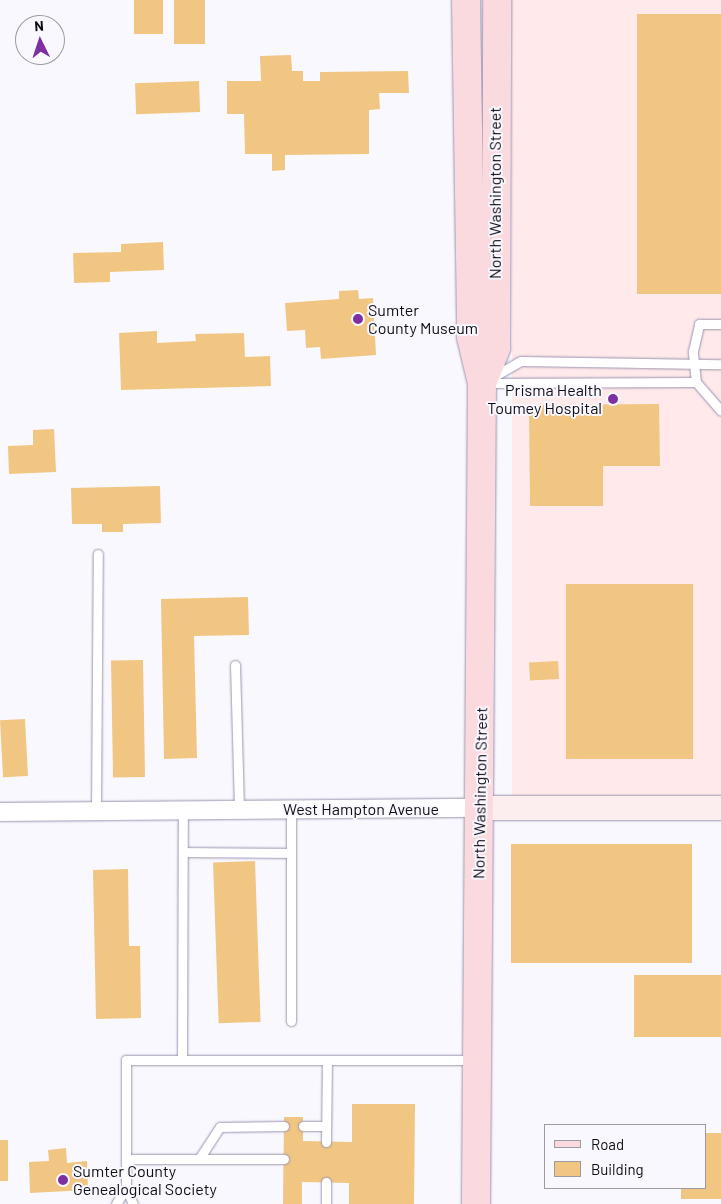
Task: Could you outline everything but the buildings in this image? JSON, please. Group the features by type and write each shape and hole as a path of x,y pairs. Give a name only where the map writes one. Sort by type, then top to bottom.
{"main road":[{"name":"North Washington Street","path":"466,0 471,337 482,383 476,1204"},
{"name":"North Washington Street","path":"482,383 496,348 497,0"}],"street":[{"name":"West Hampton Avenue","path":"0,812 721,808"}],"lane":[{"path":"721,324 699,324 695,364 696,382 721,411"},
{"path":"482,383 521,361 721,364"},
{"path":"482,383 696,382"},
{"path":"96,811 98,554"},
{"path":"235,666 239,810"},
{"path":"182,810 184,852 182,1060"},
{"path":"291,810 292,1021"},
{"path":"184,852 291,853"},
{"path":"133,1204 126,1188 126,1060 477,1060"},
{"path":"326,1061 326,1142"},
{"path":"199,1159 220,1127 284,1126"},
{"path":"304,1126 326,1126"},
{"path":"126,1159 284,1159"},
{"path":"326,1182 326,1204"},
{"path":"116,1204 126,1188"}],"shaded area":[{"name":"Prisma Health Toumey Hospital","path":"512,0 721,0 721,799 512,799"}],"place":[{"name":"Sumter County Museum","path":"358,319"},
{"name":"Prisma Health Toumey Hospital","path":"613,399"},
{"name":"Sumter County Genealogical Society","path":"63,1180"}]}
